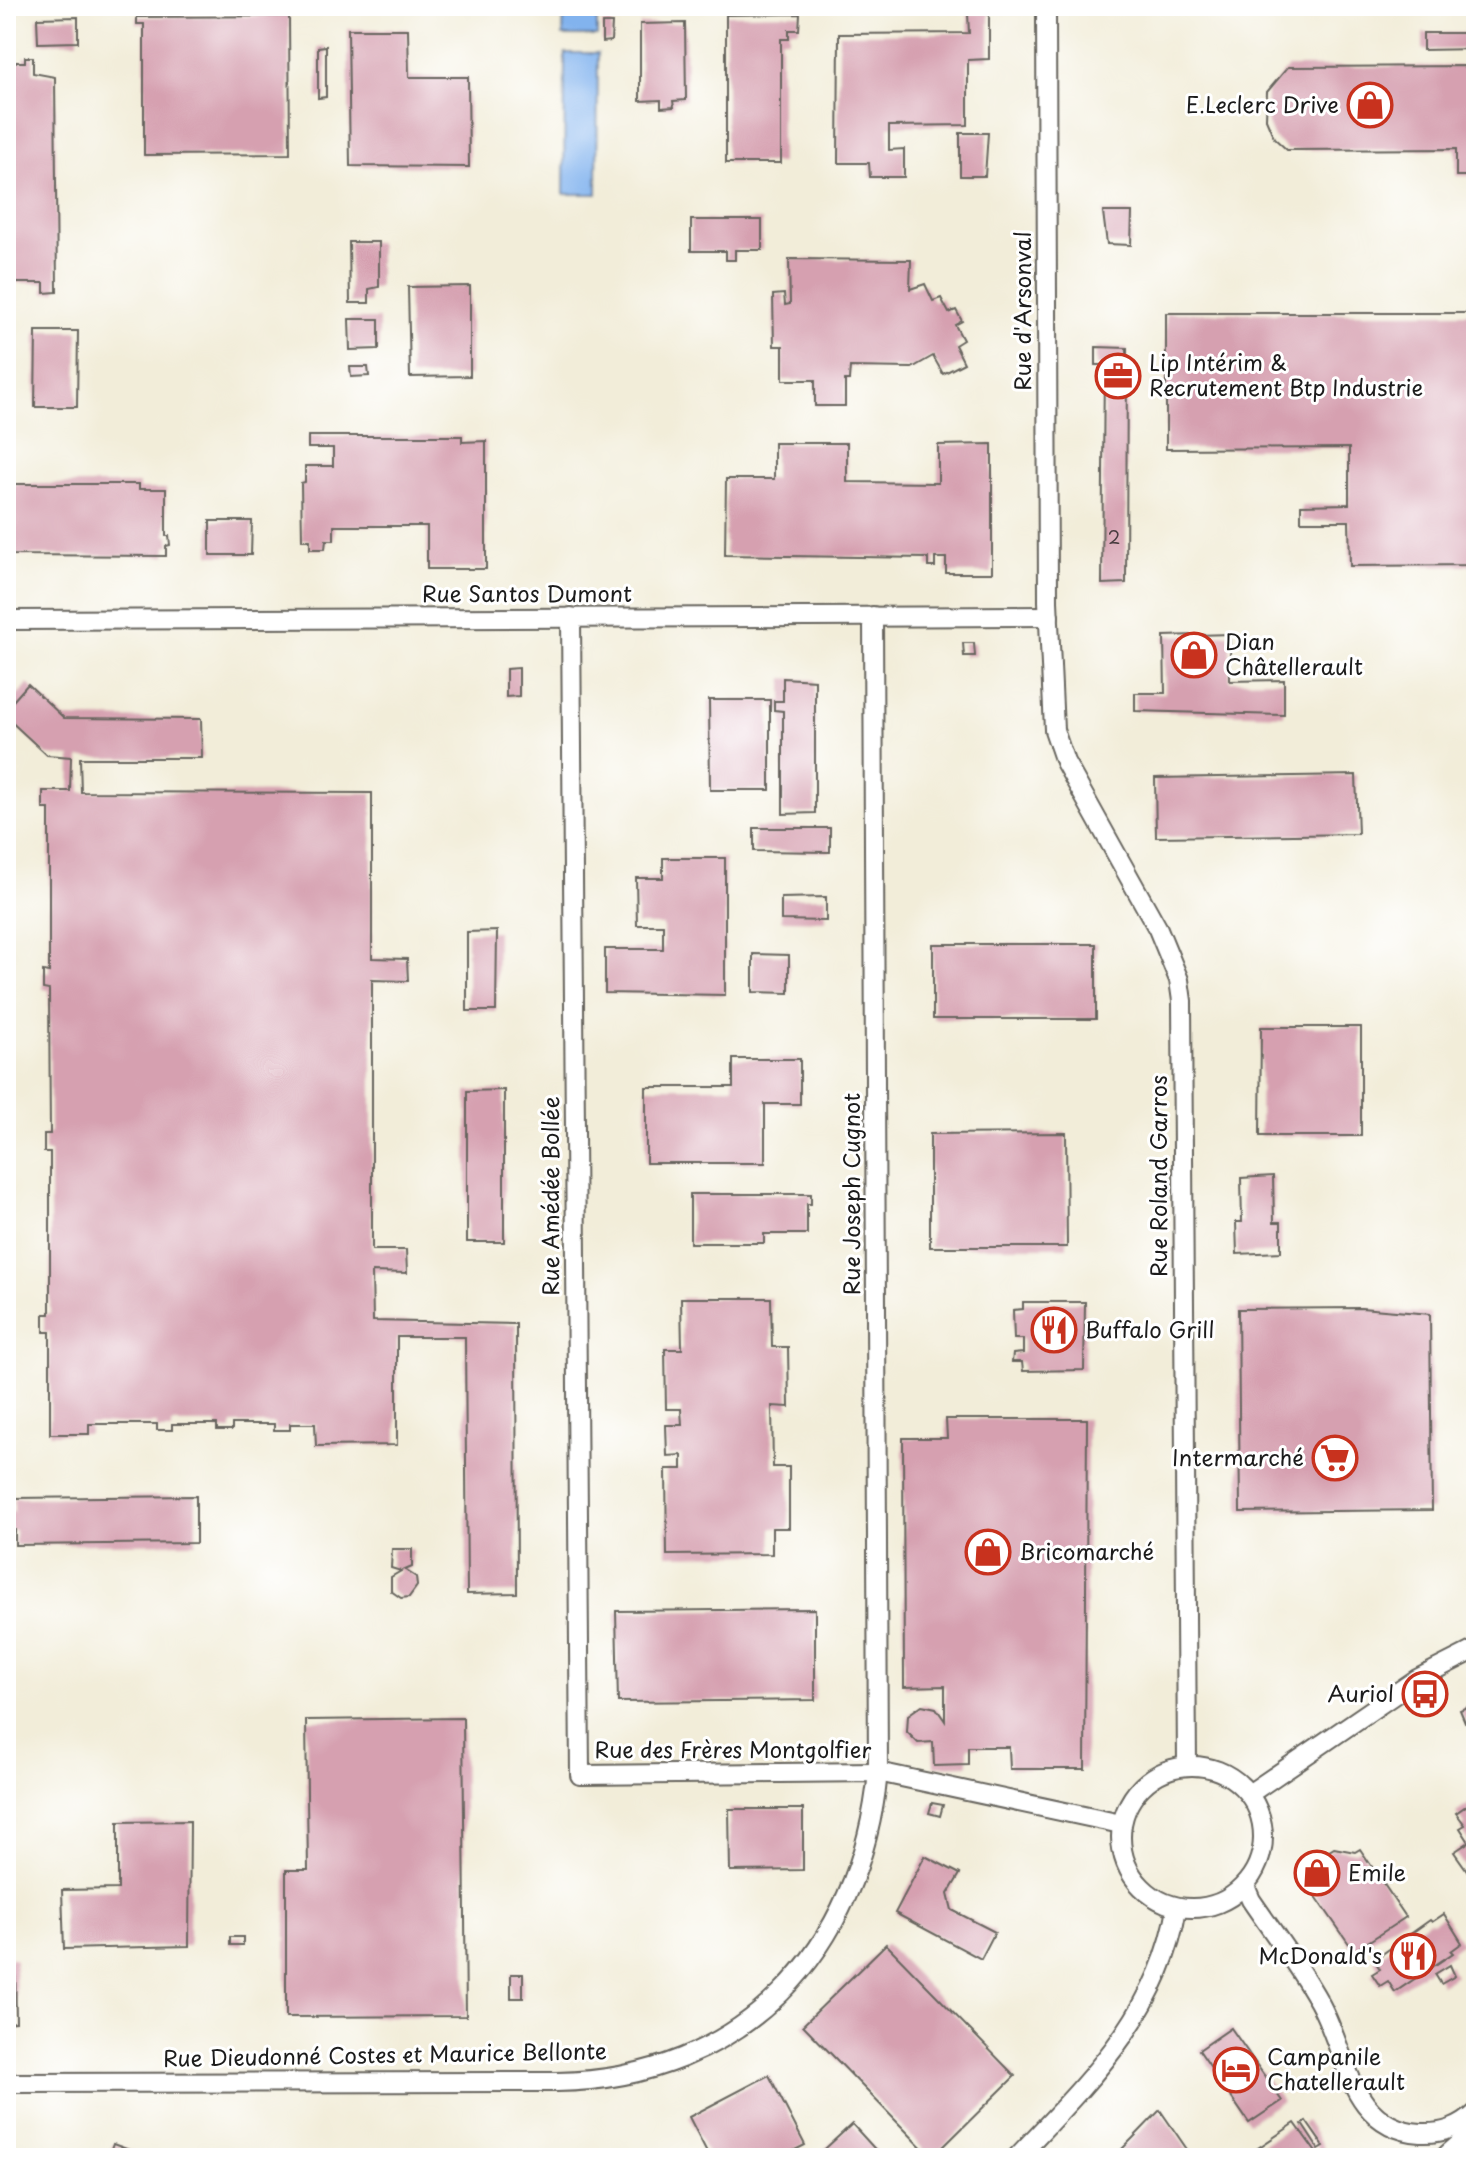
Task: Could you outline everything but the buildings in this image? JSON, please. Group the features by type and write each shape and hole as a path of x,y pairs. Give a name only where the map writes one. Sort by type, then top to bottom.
{"main road":[{"path":"1454,2158 1476,2136"}],"street":[{"name":"Rue d'Arsonval","path":"1046,6 1049,616"},
{"name":"Rue Joseph Cugnot","path":"873,616 878,1772"},
{"name":"Rue Santos Dumont","path":"6,620 1049,616"},
{"name":"Rue Roland Garros","path":"1049,616 1052,712 1058,746 1158,929 1179,980 1182,1001 1187,1766"},
{"name":"Rue Amédée Bollée","path":"571,617 580,1775"},
{"path":"1249,1794 1417,1679 1476,1649"},
{"path":"1187,1766 1211,1768 1232,1778 1249,1794 1264,1831 1263,1851 1245,1886 1225,1901 1202,1908 1177,1908 1156,1900 1133,1877 1120,1846 1121,1824 1129,1802 1144,1784 1164,1771 1187,1766"},
{"name":"Rue des Frères Montgolfier","path":"580,1775 878,1772 1121,1824"},
{"name":"Rue Dieudonné Costes et Maurice Bellonte","path":"6,2083 574,2081 630,2076 680,2059 727,2036 776,1998 817,1952 845,1906 864,1855 874,1814 878,1772"},
{"path":"1245,1886 1251,1900 1321,2004 1357,2093 1370,2111 1396,2129 1428,2133 1456,2127 1476,2113"},
{"path":"1016,2158 1091,2080 1144,2008 1164,1964 1177,1908"}],"water":[{"path":"564,6 597,6 597,36 563,36"},
{"path":"565,53 598,53 597,194 564,194"}],"place":[{"name":"E.Leclerc Drive","path":"1370,105"},
{"name":"Lip Intérim & Recrutement Btp Industrie","path":"1118,376"},
{"name":"Dian Châtellerault","path":"1194,655"},
{"name":"Buffalo Grill","path":"1054,1330"},
{"name":"Intermarché","path":"1335,1458"},
{"name":"Bricomarché","path":"988,1552"},
{"name":"Auriol","path":"1425,1694"},
{"name":"Emile","path":"1317,1873"},
{"name":"McDonald's","path":"1413,1956"},
{"name":"Campanile Chatellerault","path":"1236,2070"}]}
